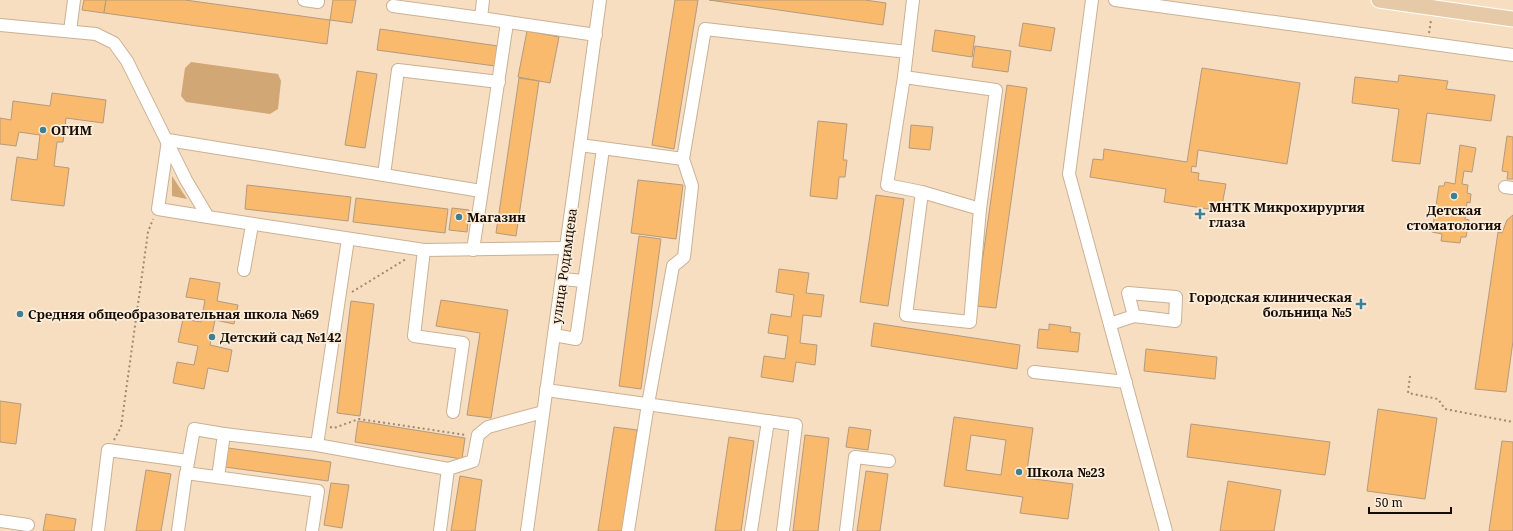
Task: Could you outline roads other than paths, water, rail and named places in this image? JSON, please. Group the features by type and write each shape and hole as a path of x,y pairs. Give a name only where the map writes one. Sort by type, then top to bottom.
{"main road":[{"path":"1378,0 1513,19"}],"street":[{"path":"70,31 74,0"},
{"path":"304,0 318,2 318,0"},
{"path":"481,18 483,0"},
{"name":"улица Родимцева","path":"527,531 600,0"},
{"path":"913,0 904,77 887,184 922,192 980,209"},
{"path":"1092,0 1069,174 1166,531"},
{"path":"1115,0 1513,55"},
{"path":"393,6 596,35"},
{"path":"473,250 507,23"},
{"path":"0,24 96,34 114,43 127,61 168,140 186,180 208,217"},
{"path":"628,531 648,404 673,266 684,257 692,186 683,160 705,30 907,52"},
{"path":"384,175 398,70 499,82"},
{"path":"904,77 996,90 980,209 970,322 906,315 922,192"},
{"path":"168,140 481,191"},
{"path":"168,140 158,209 312,232 423,255 473,250 566,248"},
{"path":"580,145 683,160"},
{"path":"554,335 576,339 603,148"},
{"path":"244,270 252,224"},
{"path":"317,445 348,239"},
{"path":"423,255 414,336 463,343 453,412"},
{"path":"562,279 584,282"},
{"path":"1110,324 1134,316"},
{"path":"1034,372 1126,382"},
{"path":"546,390 796,425 783,531"},
{"path":"178,531 194,429 317,445 448,469 474,461 478,437 488,427 543,412"},
{"path":"751,531 768,421"},
{"path":"218,477 224,434"},
{"path":"98,531 108,450 188,460"},
{"path":"846,531 856,457 889,461"},
{"path":"440,531 448,469"},
{"path":"186,473 318,491 312,531"},
{"path":"0,521 28,525"}],"place":[{"name":"ОГИМ","path":"43,130"},
{"name":"Детская стоматология","path":"1454,196"},
{"name":"МНТК Микрохирургия глаза","path":"1200,214"},
{"name":"Магазин","path":"459,217"},
{"name":"Городская клиническая больница №5","path":"1361,304"},
{"name":"Средняя общеобразовательная школа №69","path":"20,314"},
{"name":"Детский сад №142","path":"212,337"},
{"name":"Школа №23","path":"1019,472"}]}
